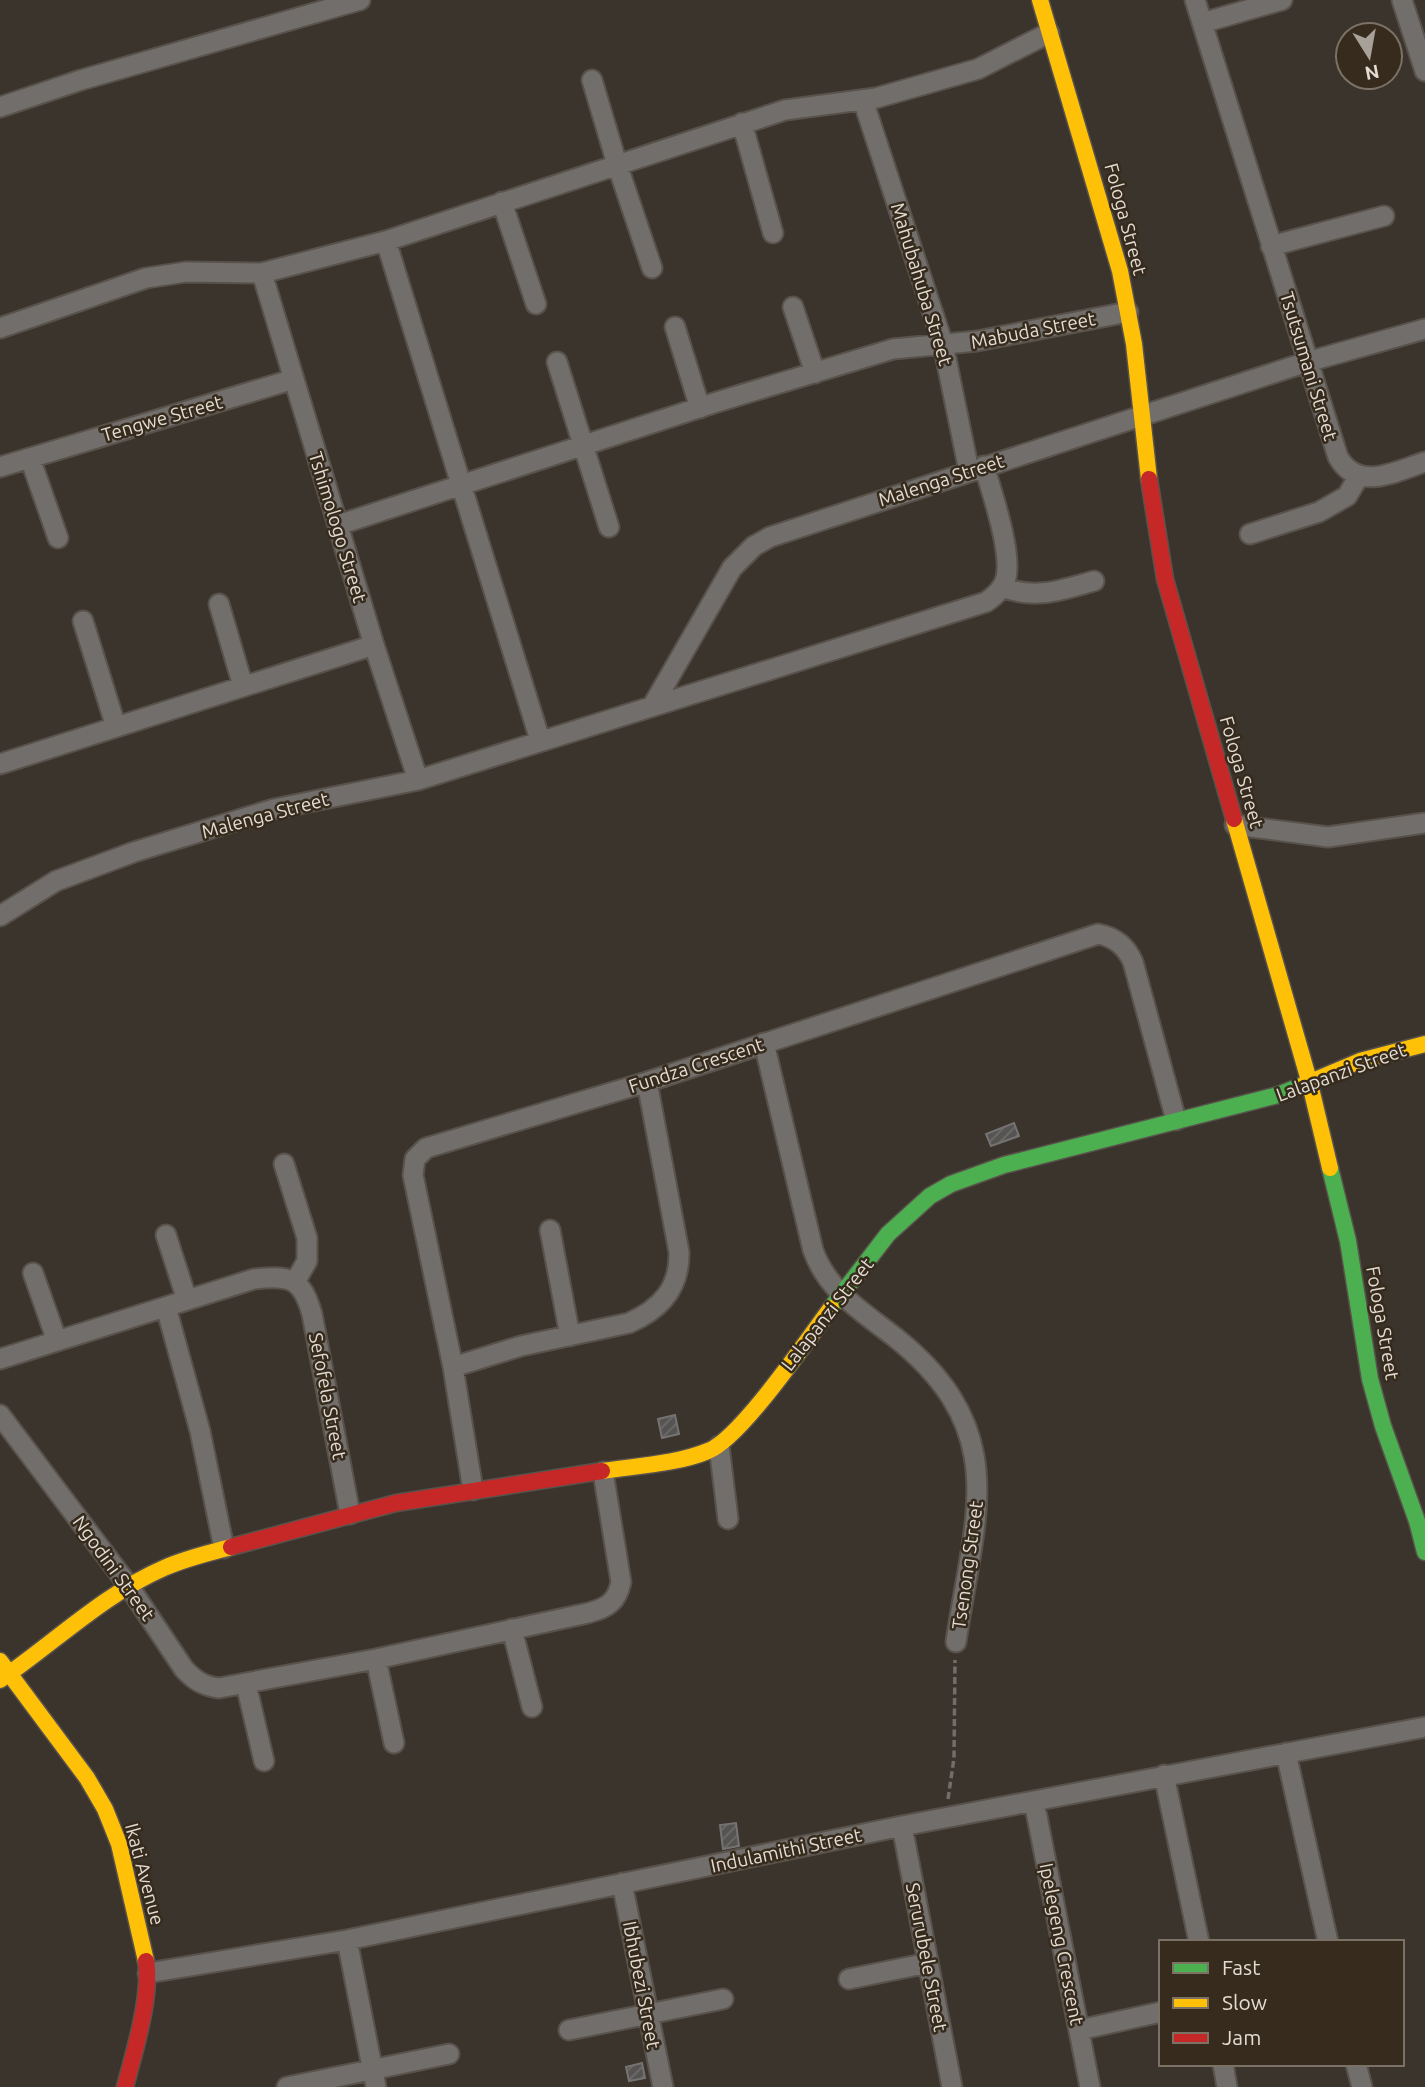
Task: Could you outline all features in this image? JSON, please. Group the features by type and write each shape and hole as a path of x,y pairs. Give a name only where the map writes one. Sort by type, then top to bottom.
{"street":[{"path":"0,107 81,80 360,0"},
{"name":"Fologa Street","path":"1040,0 1128,312 1158,544 1165,579 1310,1084 1348,1241 1370,1379 1383,1426 1418,1521 1425,1552"},
{"name":"Tsutsumani Street","path":"1195,0 1338,457 1343,467 1359,476"},
{"path":"1202,23 1282,0"},
{"path":"1402,0 1425,71"},
{"path":"0,328 146,278 187,272 262,273 386,241 785,110 863,100 978,69 1049,33"},
{"path":"592,80 652,268"},
{"name":"Mahubahuba Street","path":"863,100 943,344 977,468 997,513 1007,563 1002,587"},
{"path":"741,123 773,233"},
{"path":"502,202 536,304"},
{"path":"1271,246 1384,216"},
{"path":"386,241 540,740"},
{"name":"Tshimologo Street","path":"262,273 374,645 418,780"},
{"path":"793,307 815,373"},
{"name":"Mabuda Street","path":"338,525 700,408 893,349 978,341 1128,312"},
{"path":"675,327 700,408"},
{"name":"Malenga Street","path":"0,916 56,881 134,852 274,809 418,780 653,705 721,586 738,562 754,546 787,530 1307,362 1425,330"},
{"path":"557,362 609,527"},
{"name":"Tengwe Street","path":"0,467 293,379"},
{"path":"30,458 58,538"},
{"path":"1250,534 1320,512 1347,496 1359,476 1380,476 1425,463"},
{"path":"653,705 972,607 993,598 1002,587 1019,593 1043,594 1094,581"},
{"path":"219,604 243,686"},
{"path":"83,621 116,727"},
{"path":"0,764 374,645"},
{"path":"1236,825 1328,837 1425,823"},
{"name":"Fundza Crescent","path":"472,1490 453,1367 413,1175 415,1159 432,1145 647,1082 1098,934 1110,936 1128,951 1133,962 1176,1120"},
{"name":"Tsenong Street","path":"764,1043 813,1250 824,1276 841,1295 930,1368 958,1410 971,1440 977,1466 977,1506 956,1642"},
{"name":"Lalapanzi Street","path":"3,1672 128,1585 164,1566 415,1499 686,1458 719,1446 749,1415 888,1234 930,1196 951,1184 1004,1165 1278,1096 1360,1061 1425,1044"},
{"path":"453,1367 502,1351 615,1328 645,1316 658,1307 676,1280 680,1266 647,1082"},
{"path":"0,1359 254,1279 274,1277 295,1282 307,1261 307,1238 284,1164"},
{"path":"550,1230 570,1336"},
{"path":"166,1235 187,1300"},
{"path":"33,1273 57,1341"},
{"name":"Sefofela Street","path":"295,1282 307,1295 312,1314 351,1514"},
{"path":"166,1307 200,1431 224,1548"},
{"name":"Ngodini Street","path":"0,1415 128,1585 194,1680 207,1687 246,1685 600,1610 616,1599 621,1582 603,1472"},
{"path":"719,1446 728,1519"},
{"path":"512,1629 532,1707"},
{"path":"376,1659 394,1743"},
{"name":"Ikati Avenue","path":"3,1672 87,1778 119,1844 148,1973 138,2036 125,2087"},
{"path":"246,1685 264,1761"},
{"name":"Indulamithi Street","path":"148,1973 347,1940 902,1826 1425,1727"},
{"path":"1286,1753 1328,1940"},
{"path":"1164,1775 1199,1940"},
{"name":"Ipelegeng Crescent","path":"1034,1801 1090,2087"},
{"name":"Serurubele Street","path":"902,1826 952,2087"},
{"name":"Ibhubezi Street","path":"622,1883 663,2087"},
{"path":"347,1940 374,2078"},
{"path":"849,1979 928,1963"},
{"path":"569,2030 723,1999"},
{"path":"1079,2030 1159,2012"},
{"path":"287,2087 374,2078 449,2054"},
{"path":"1223,2066 1227,2087"},
{"path":"1357,2066 1362,2087"}],"path":[{"name":"Tsenong Street","path":"944,1818 954,1758 953,1693 956,1642"}],"building":[{"path":"1014,1123 1019,1136 991,1146 986,1134"},
{"path":"675,1415 679,1434 662,1438 658,1419"},
{"path":"736,1823 739,1846 723,1849 720,1825"},
{"path":"642,2063 645,2078 629,2081 626,2067"}],"traffic: fast":[{"path":"831,1308 888,1234 930,1196 951,1184 1004,1165 1278,1095 1303,1085"},
{"path":"1330,1168 1348,1241 1370,1379 1425,1552"}],"traffic: slow":[{"path":"1040,0 1120,271 1134,344 1149,479"},
{"path":"1234,819 1310,1084 1330,1168"},
{"path":"1303,1085 1360,1061 1425,1044"},
{"path":"602,1471 683,1459 722,1443 773,1387 831,1308"},
{"path":"0,1680 121,1591 181,1561 231,1547"},
{"path":"0,1661 87,1778 105,1809 119,1844 146,1961"}],"traffic: jam":[{"path":"1149,479 1165,579 1234,819"},
{"path":"231,1547 396,1503 602,1471"},
{"path":"125,2087 147,1990 146,1961"}]}
